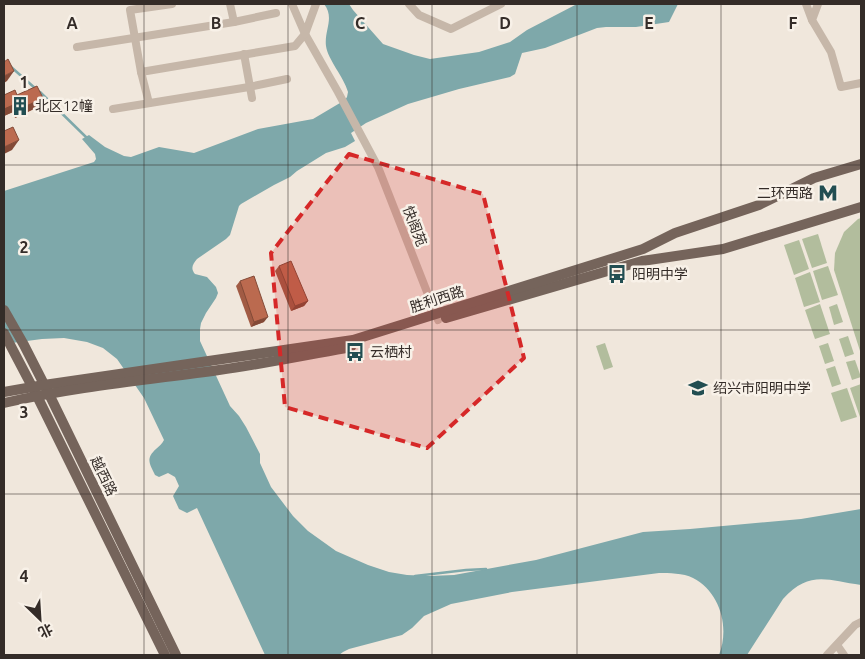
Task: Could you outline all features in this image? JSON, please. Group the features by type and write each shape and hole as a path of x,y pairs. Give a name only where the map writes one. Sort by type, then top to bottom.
{"main road":[{"name":"胜利西路","path":"437,317 643,249 675,233 759,205 814,178 861,164"},
{"name":"胜利西路","path":"4,392 35,392 219,365 353,340 642,261 723,249 861,207"},
{"name":"越西路","path":"4,310 47,390 176,655"},
{"name":"越西路","path":"4,333 165,655"},
{"name":"胜利西路","path":"4,404 35,392"}],"street":[{"path":"150,103 141,72 130,7 172,4"},
{"path":"230,4 234,22"},
{"name":"快阁苑","path":"292,4 305,34 378,167 437,317"},
{"path":"141,72 296,46 305,34 316,4"},
{"path":"410,4 419,15 451,29 501,4"},
{"path":"806,4 812,20 832,52 841,87 861,83"},
{"path":"812,20 818,4"},
{"path":"77,47 234,22 276,13"},
{"path":"244,54 252,98"},
{"path":"113,109 250,87 286,79"},
{"path":"827,655 858,624 861,633"},
{"path":"837,645 844,655"}],"highlighted area":[{"path":"349,154 483,194 524,358 427,448 285,407 271,253"}],"green space":[{"path":"861,218 861,354 834,270 835,253 844,232"},
{"path":"818,234 827,263 812,268 802,239"},
{"path":"799,240 809,269 794,275 784,245"},
{"path":"828,266 838,295 822,300 813,271"},
{"path":"810,272 820,302 804,307 795,278"},
{"path":"820,304 830,334 815,339 805,310"},
{"path":"837,304 843,322 834,325 829,307"},
{"path":"848,336 854,354 845,357 839,339"},
{"path":"605,343 613,367 604,370 596,346"},
{"path":"828,343 834,361 825,364 819,346"},
{"path":"855,360 861,377 852,380 846,362"},
{"path":"835,366 841,384 832,387 826,369"},
{"path":"861,384 861,416 860,417 850,388"},
{"path":"847,388 857,417 841,422 831,393"}],"water":[{"path":"324,4 349,4 383,44 430,59 479,52 510,42 527,30 577,4 678,4 669,22 636,27 597,28 545,48 522,53 515,74 510,77 408,104 366,123 351,133 355,141 345,147 326,153 290,177 241,204 230,235 197,259 193,266 193,272 207,277 216,287 218,293 201,323 200,341 230,406 246,427 260,454 260,463 271,487 293,516 308,531 336,551 389,572 430,576 454,575 536,560 643,532 801,519 861,509 861,585 819,579 801,584 783,599 747,655 719,655 722,644 723,622 716,601 702,584 685,575 659,573 512,592 451,604 424,616 402,635 349,649 339,655 265,655 197,508 187,513 179,509 173,496 179,486 175,477 168,473 159,477 155,475 150,465 150,456 164,440 144,398 117,359 103,348 87,342 64,338 4,344 4,191 94,162 96,159 95,154 82,139 89,135 105,147 124,156 131,157 159,147 194,153 258,129 313,119 345,100 348,92 327,51 326,40 329,14"}],"building":[{"path":"8,59 14,71 4,76 4,62"},
{"path":"37,86 43,98 22,108 20,102 4,109 4,95 15,90 17,95"},
{"path":"13,127 19,140 4,147 4,131"},
{"path":"291,261 308,301 295,306 279,266"},
{"path":"254,276 268,317 254,322 240,281"}],"waterway":[{"path":"10,66 36,89"},
{"path":"40,92 88,139"},
{"path":"415,576 486,569"}],"place":[{"name":"北区12幢","path":"20,106"},
{"name":"二环西路","path":"828,193"},
{"name":"阳明中学","path":"617,274"},
{"name":"云栖村","path":"355,352"},
{"name":"绍兴市阳明中学","path":"698,388"}]}
